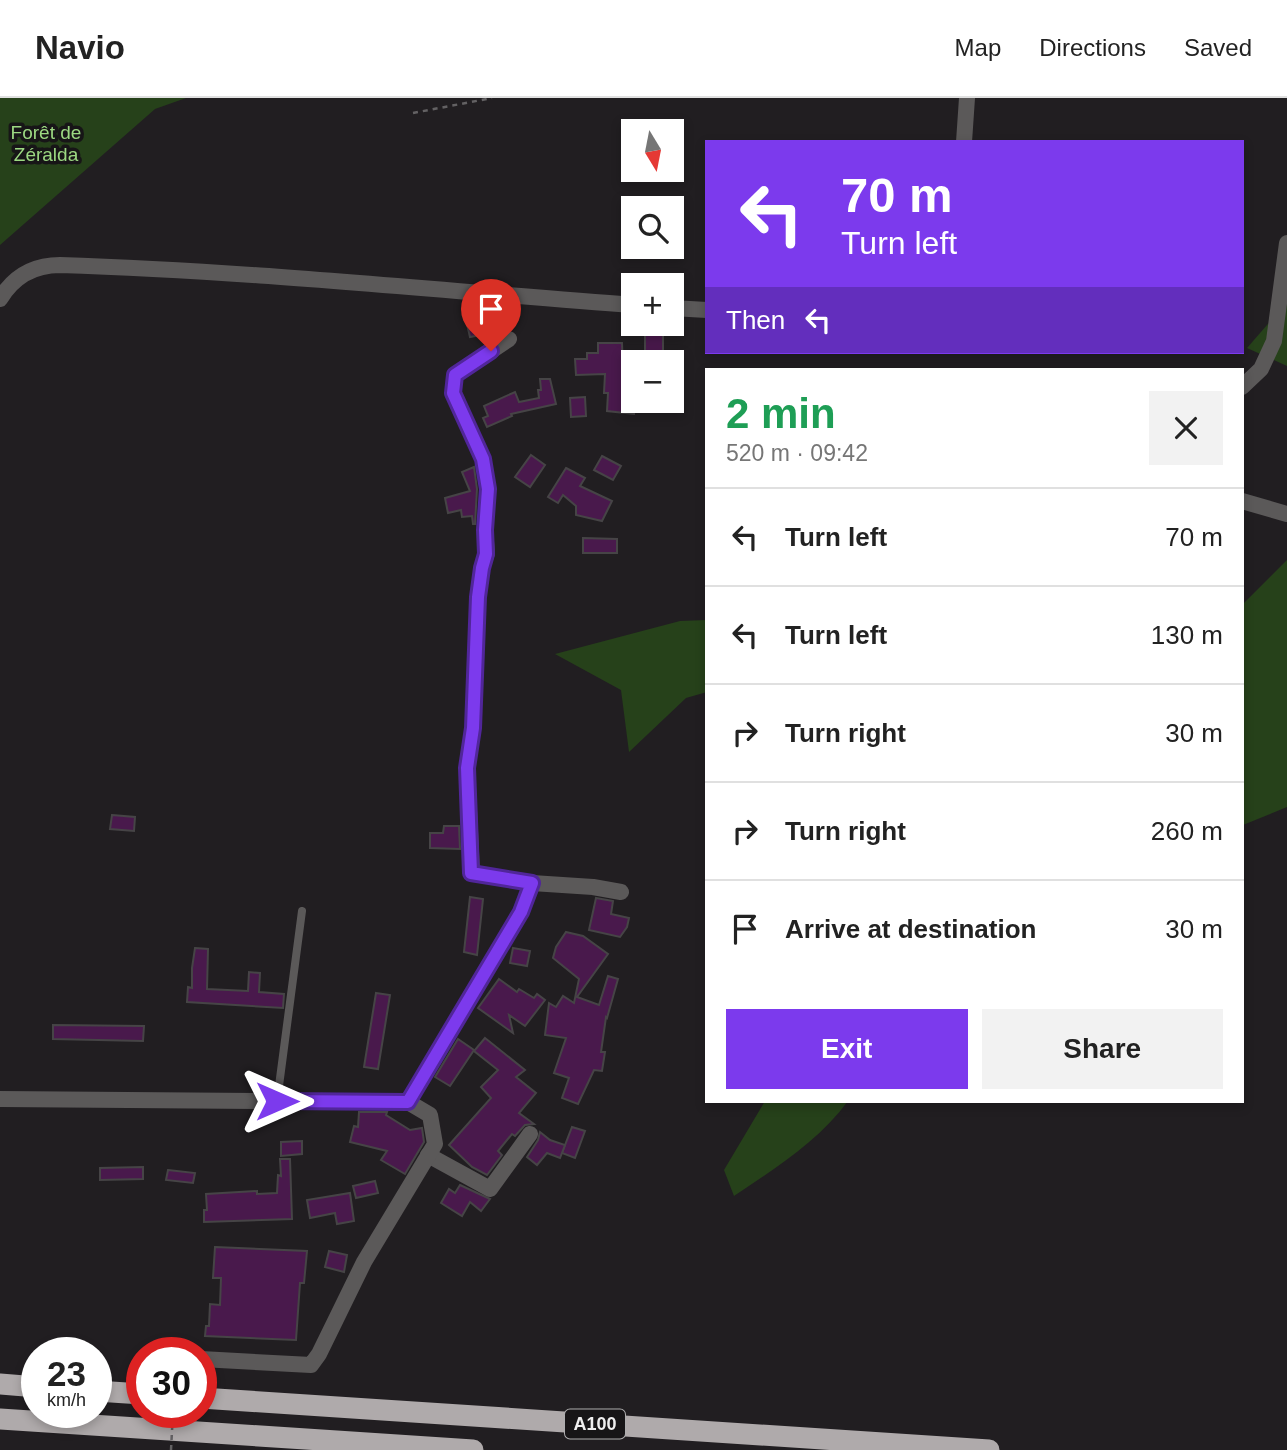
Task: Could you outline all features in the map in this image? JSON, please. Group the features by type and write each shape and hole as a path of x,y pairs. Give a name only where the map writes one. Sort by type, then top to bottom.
{"highway":[{"path":"0,1384 21,1386"},
{"name":"A100","path":"217,1399 989,1450"},
{"path":"0,1419 473,1450"}],"street":[{"path":"964,140 967,98"},
{"path":"1244,385 1261,369 1274,341 1287,243"},
{"path":"0,299 7,283 43,266 275,275 460,293 621,304"},
{"path":"684,309 705,310"},
{"path":"509,339 455,375 453,393 483,459 488,489 486,554 478,597 473,728 467,768 471,873 532,883 593,887 621,892"},
{"path":"1244,502 1287,514"},
{"path":"408,1102 521,912 532,883"},
{"path":"0,1099 408,1102 430,1115 435,1144 364,1262 319,1354 310,1365 217,1360"},
{"path":"428,1155 490,1189 530,1134"}],"lane":[{"path":"277,1101 302,911"}],"path":[{"path":"413,113 492,98"},
{"path":"171,1450 172,1428"}],"green space":[{"name":"Forêt de Zéralda","path":"0,98 186,98 155,109 0,245"},
{"path":"1287,302 1287,366 1247,348"},
{"path":"1287,560 1287,807 1244,825 1244,603"},
{"path":"705,620 705,693 686,698 629,752 621,690 555,654 680,621"},
{"path":"764,1103 846,1103 810,1142 734,1196 724,1170"}],"building":[{"path":"488,316 491,333 470,337 467,324"},
{"path":"645,336 663,336 663,350 645,350"},
{"path":"598,343 622,343 621,413 607,411 605,374 576,375 575,359 587,359 587,353 598,353"},
{"path":"540,379 550,379 556,404 511,414 512,416 487,427 483,418 488,416 484,406 515,392 519,402 539,398"},
{"path":"585,397 586,416 571,417 570,398"},
{"path":"531,455 545,465 530,487 515,477"},
{"path":"602,456 621,466 613,480 594,470"},
{"path":"474,467 477,489 473,524 472,516 462,517 461,510 448,513 445,498 470,491 462,472"},
{"path":"566,468 585,478 580,486 612,501 602,521 576,515 576,506 563,495 558,503 548,497"},
{"path":"583,538 617,539 617,553 583,553"},
{"path":"112,815 135,817 134,831 110,829"},
{"path":"444,826 459,826 460,849 430,848 430,833 443,833"},
{"path":"470,897 483,899 477,955 464,952"},
{"path":"596,898 613,901 611,914 629,918 620,937 589,930"},
{"path":"566,932 583,936 608,954 577,997 599,1005 608,976 618,979 606,1017 601,1052 605,1052 602,1071 594,1070 578,1104 562,1098 569,1078 554,1073 566,1038 545,1035 549,1003 556,1007 563,996 574,1003 579,979 553,958 556,947"},
{"path":"195,948 208,949 207,989 248,991 249,972 260,973 259,992 284,994 283,1008 187,1002 188,987 192,988"},
{"path":"513,948 530,951 527,966 510,963"},
{"path":"499,979 517,992 519,989 534,998 537,994 545,1000 525,1026 509,1015 513,1033 478,1008"},
{"path":"376,993 390,995 378,1069 364,1067"},
{"path":"53,1025 144,1026 143,1041 53,1039"},
{"path":"485,1038 525,1070 516,1077 536,1093 519,1113 534,1124 525,1125 515,1136 512,1134 498,1151 502,1155 487,1175 472,1167 449,1145 491,1098 481,1087 498,1070 474,1051"},
{"path":"458,1039 474,1050 450,1086 435,1077"},
{"path":"359,1112 387,1112 386,1115 410,1130 422,1128 424,1142 405,1174 381,1160 387,1151 350,1142 354,1126 358,1127"},
{"path":"572,1127 585,1131 575,1158 562,1153"},
{"path":"540,1132 550,1140 565,1145 560,1158 547,1153 537,1165 527,1157"},
{"path":"302,1141 302,1154 281,1156 281,1142"},
{"path":"280,1159 290,1159 292,1219 204,1222 204,1210 207,1210 206,1194 257,1191 257,1194 277,1193 278,1175 281,1176"},
{"path":"143,1167 143,1179 100,1180 100,1168"},
{"path":"168,1170 195,1173 193,1183 166,1180"},
{"path":"375,1181 378,1193 356,1198 353,1186"},
{"path":"460,1185 490,1199 481,1211 470,1202 462,1216 441,1203 449,1189 455,1193"},
{"path":"350,1193 354,1221 337,1224 335,1213 310,1218 307,1200"},
{"path":"215,1247 307,1251 304,1283 300,1283 296,1340 205,1336 206,1326 209,1326 210,1304 220,1305 221,1278 213,1278"},
{"path":"329,1251 347,1255 344,1272 325,1267"}],"route":[{"path":"277,1101 408,1102 521,912 532,883 471,873 467,768 473,728 478,597 486,554 488,489 483,459 453,393 455,375 491,351"}]}
